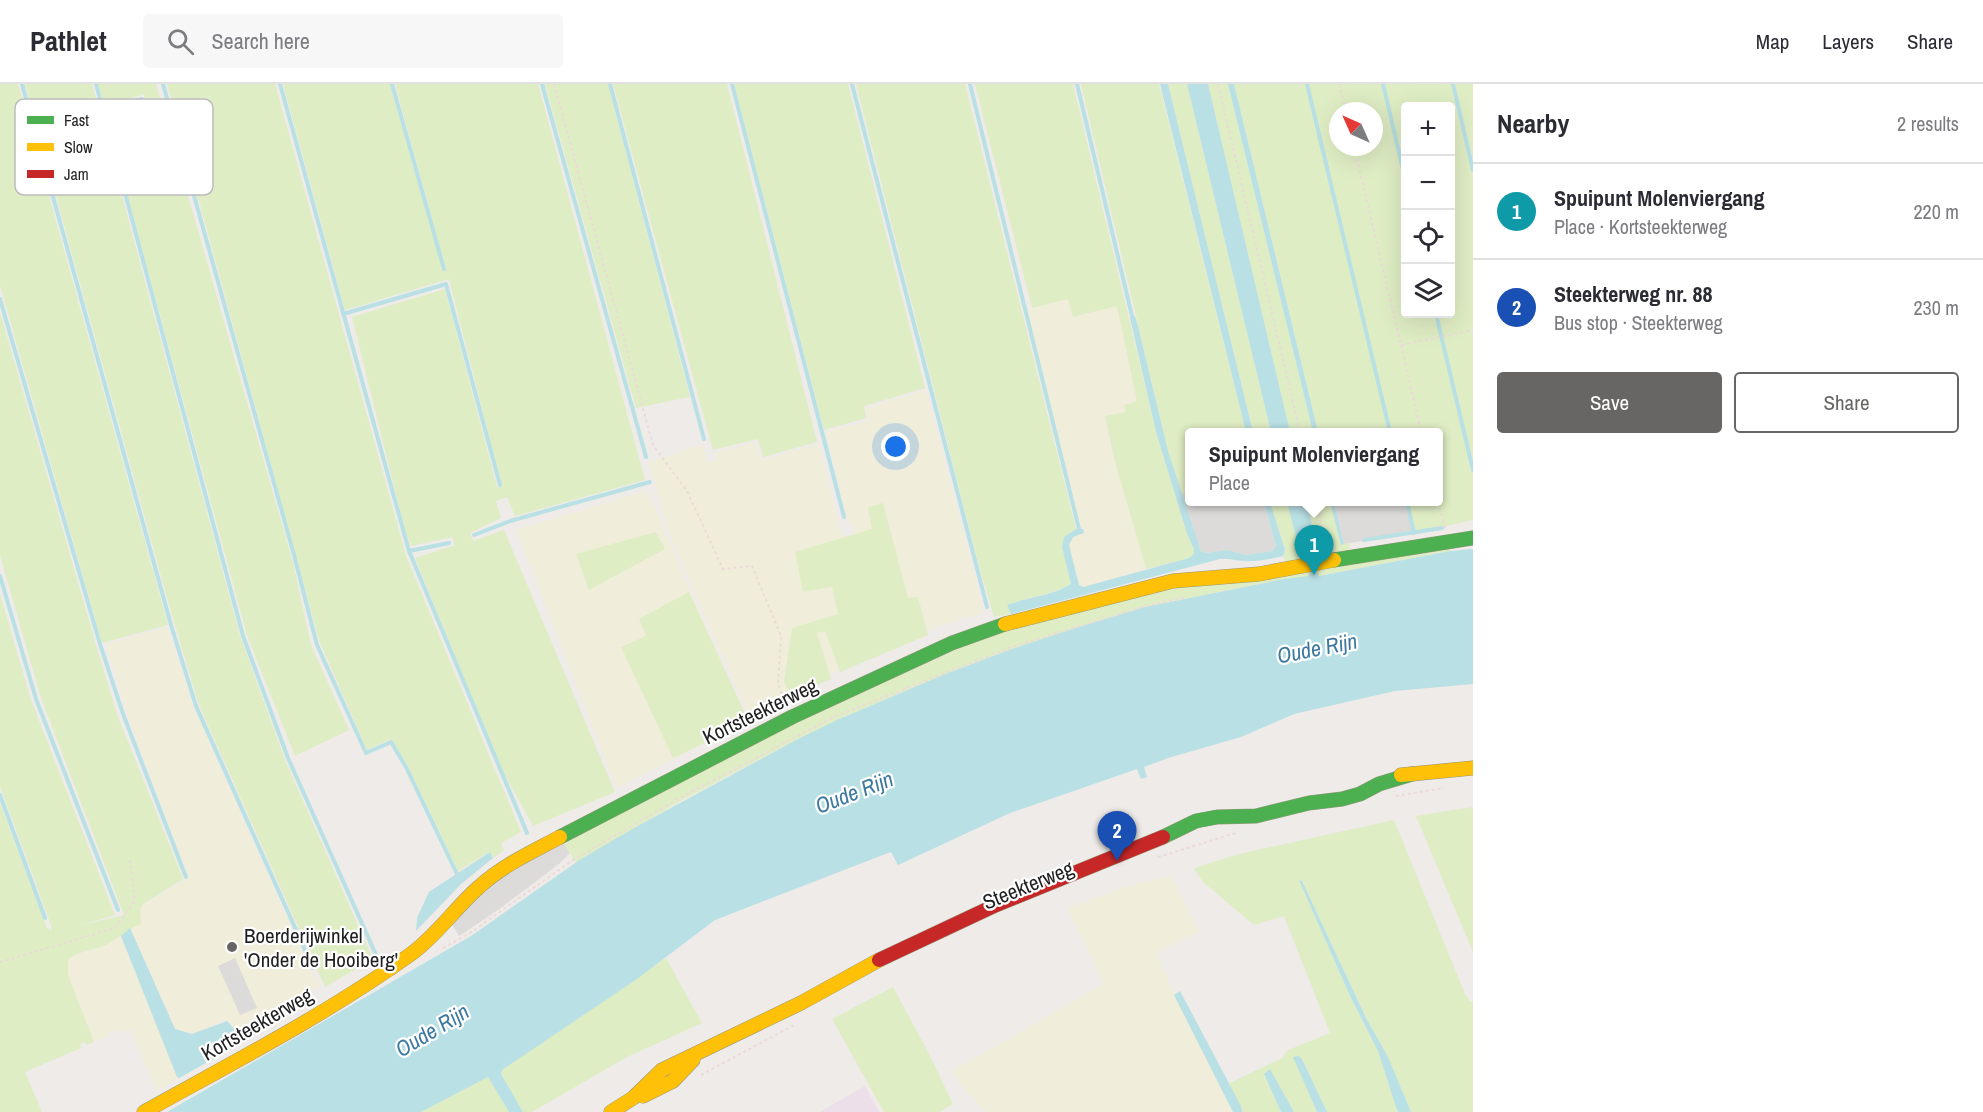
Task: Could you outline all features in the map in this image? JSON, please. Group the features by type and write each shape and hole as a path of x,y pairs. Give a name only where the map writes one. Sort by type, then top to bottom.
{"street":[{"name":"Kortsteekterweg","path":"144,1112 256,1050 412,953 434,934 478,887 505,866 792,717 952,643 1016,621 1173,581 1259,574 1473,538"},
{"name":"Steekterweg","path":"609,1111 633,1098 662,1070 801,1003 892,953 996,904 1180,830 1196,821 1216,817 1256,816 1309,803 1342,799 1412,774 1473,768"}],"path":[{"path":"554,84 653,445 687,490 723,569 752,566 781,636 777,684 792,717"},
{"path":"1218,84 1299,428"},
{"path":"1339,84 1344,102"},
{"path":"1356,156 1420,428"},
{"path":"1401,345 1473,330"},
{"path":"1307,546 1306,540 1325,537 1317,506"},
{"path":"1439,506 1448,542"},
{"path":"440,950 470,933 573,860 676,801 836,716 1009,648 1145,606 1188,596"},
{"path":"1394,797 1448,787"},
{"path":"1151,860 1239,832"},
{"path":"0,962 115,928 135,901 130,860"},
{"path":"695,1078 795,1025"}],"shaded area":[{"path":"1068,299 1074,317 1117,306 1137,402 1126,412 1105,417 1115,462 1146,569 1083,587 1079,585 1069,545 1073,537 1084,533 1083,529 1079,529 1026,310"},
{"path":"926,390 984,612 934,628 888,647 857,539 846,515 826,432 868,421 866,408"},
{"path":"755,442 761,460 819,444 841,533 852,540 842,668 788,696 751,720 667,528 649,462 703,445 708,463 717,461 715,453"},
{"path":"647,490 747,721 617,788 516,530"},
{"path":"1186,506 1265,506 1276,546 1272,551 1246,555 1227,550 1205,553 1201,551"},
{"path":"1335,506 1408,506 1414,533 1344,544"},
{"path":"167,627 193,706 307,963 320,986 239,1034 228,1019 192,1034 175,1029 130,928 143,904 189,878 134,734 106,644"},
{"path":"562,841 570,853 559,864 459,936 450,921 494,882"},
{"path":"1171,875 1199,932 1157,953 1174,995 1233,1112 986,1112 963,1088 952,1071 1104,984 1067,908 1126,887"},
{"path":"121,936 179,1078 157,1091 130,1029 119,1033 118,1030 109,1033 109,1036 94,1042 68,975 68,960 72,956 96,949"},
{"path":"235,958 257,1008 240,1015 218,966"},
{"path":"865,1086 879,1112 820,1112"}],"green space":[{"path":"0,84 18,84 22,99 15,99 15,195 49,195 168,625 102,643 0,285"},
{"path":"25,84 92,84 96,99 29,99"},
{"path":"98,84 156,84 160,99 145,99 144,94 128,99 103,99"},
{"path":"167,84 275,84 406,556 521,832 501,843 504,850 493,858 489,852 458,871 407,764 391,739 367,750 319,640 197,195 213,195 213,99 171,99"},
{"path":"283,84 390,84 443,271 446,270 395,84 538,84 645,480 515,516 507,497 496,501 501,518 470,533 473,541 504,530 615,792 533,826 499,764 415,558 455,545 452,537 411,546 405,531 352,317 445,289 497,487 502,487 449,279 345,310"},
{"path":"545,84 608,84 690,397 636,408"},
{"path":"613,84 727,84 817,442 763,457 758,439 713,450"},
{"path":"734,84 848,84 925,388 864,406 866,418 824,430"},
{"path":"856,84 965,84 1076,529 1065,537 1062,547 1071,584 1056,591 1007,605 1011,614 994,617 977,559"},
{"path":"975,84 1073,84 1156,432 1187,534 1194,549 1194,554 1189,558 1146,569 1115,462 1105,416 1125,412 1124,405 1137,401 1117,306 1073,317 1068,299 1032,308"},
{"path":"1081,84 1159,84 1245,428 1185,428 1185,493 1182,494 1168,451"},
{"path":"1168,84 1187,84 1270,428 1252,428"},
{"path":"1208,84 1228,84 1312,428 1289,428"},
{"path":"1234,84 1451,84 1473,177 1473,520 1414,533 1408,506 1443,506 1443,428 1317,428"},
{"path":"1455,84 1473,84 1473,161"},
{"path":"56,195 122,195 240,636 285,760 373,959 325,987 199,705"},
{"path":"127,195 188,195 293,563 311,645 349,730 295,756 247,635"},
{"path":"0,312 118,717 183,879 143,904 140,909 141,924 101,947 77,954 68,960 68,975 94,1042 87,1045 85,1042 80,1044 81,1048 25,1072 42,1112 0,1112 0,803 47,928 51,931 51,925 0,786 0,594 31,700 115,915 77,926 124,915 41,698 0,555"},
{"path":"883,503 908,598 918,597 928,635 840,672 825,631 817,633 831,679 791,696 784,682 792,628 838,614 832,587 803,592 795,552 872,529 868,507"},
{"path":"1271,506 1288,506 1297,537 1314,534 1308,506 1331,506 1341,544 1350,543 1349,551 1287,565 1283,556 1285,550"},
{"path":"656,532 665,549 589,590 576,554"},
{"path":"1449,548 1450,551 1319,576 1284,579 1145,607 1009,650 943,675 796,740 677,803 576,863 562,841 794,724 986,636 1160,589"},
{"path":"689,592 749,722 673,758 621,647 646,636 639,619"},
{"path":"1473,807 1473,952 1416,816"},
{"path":"1394,820 1465,994 1473,1002 1473,1112 1411,1112 1388,1057 1366,1018 1300,880 1351,998 1378,1051 1398,1112 1327,1112 1302,1059 1317,1112 1294,1112 1270,1070 1264,1075 1281,1112 1242,1112 1228,1084 1282,1058 1288,1050 1330,1033 1284,916 1254,925 1203,882 1194,868 1239,854"},
{"path":"666,958 702,1023 627,1057 532,1112 523,1112 501,1074 502,1070"},
{"path":"893,987 953,1104 940,1112 884,1112 832,1019"},
{"path":"488,1077 509,1112 421,1112 479,1082"}],"water":[{"path":"1160,84 1168,84 1252,428 1245,428"},
{"path":"1187,84 1208,84 1289,428 1270,428"},
{"path":"1228,84 1234,84 1317,428 1312,428"},
{"path":"1135,316 1168,451 1201,551 1205,553 1227,550 1246,555 1272,551 1276,546 1265,506 1271,506 1285,550 1283,556 1253,561 1220,559 1011,614 1007,605 1056,591 1071,584 1062,547 1064,537 1076,529 1083,529 1084,533 1073,537 1069,545 1079,585 1083,587 1189,558 1194,554 1156,432 1130,318"},
{"path":"1288,506 1308,506 1314,534 1296,537"},
{"path":"1331,506 1335,506 1344,544 1341,545"},
{"path":"1321,542 1323,552 1304,554 1299,549"},
{"name":"Oude Rijn","path":"1473,549 1473,684 1395,691 1294,714 1241,737 1144,767 1147,777 1141,779 1137,769 1010,813 898,865 891,852 715,920 637,979 502,1070 501,1074 523,1112 509,1112 488,1077 421,1112 167,1112 471,936 581,859 796,740 837,720 1009,650 1145,607 1309,576 1310,571 1315,570 1319,576 1450,551"},
{"path":"490,852 493,858 461,884 416,931 417,918 429,892"},
{"path":"1299,880 1302,881 1366,1018 1388,1057 1411,1112 1398,1112 1378,1051 1351,998"},
{"path":"130,928 175,1029 192,1034 227,1021 242,1043 179,1078 177,1077 121,936"},
{"path":"1180,991 1241,1106 1242,1112 1233,1112 1174,995"},
{"path":"1299,1056 1327,1112 1317,1112 1293,1057"},
{"path":"1270,1069 1294,1112 1281,1112 1264,1074"}],"waterway":[{"path":"22,84 26,99"},
{"path":"96,84 100,99"},
{"path":"163,84 167,99"},
{"path":"280,84 409,551 527,833"},
{"path":"392,84 444,269"},
{"path":"542,84 646,457"},
{"path":"610,84 704,439"},
{"path":"732,84 844,517"},
{"path":"852,84 987,607"},
{"path":"970,84 1079,529"},
{"path":"1077,84 1132,316"},
{"path":"1307,84 1389,428"},
{"path":"1383,84 1401,161"},
{"path":"1453,84 1473,170"},
{"path":"53,195 171,625 196,706 313,968"},
{"path":"126,195 243,636 288,758 377,957"},
{"path":"194,195 317,645 366,753 391,742 406,767 457,874"},
{"path":"343,314 446,284 500,485"},
{"path":"0,299 100,644 123,714 186,877"},
{"path":"1437,318 1473,470"},
{"path":"474,535 510,521 650,482"},
{"path":"1408,506 1414,533"},
{"path":"1364,540 1442,528"},
{"path":"409,551 449,543"},
{"path":"0,576 36,699 118,910"},
{"path":"0,795 45,918"}],"traffic: fast":[{"path":"1334,560 1473,538"},
{"path":"560,837 792,717 952,643 1005,624"},
{"path":"1163,837 1196,821 1217,817 1256,816 1309,803 1342,799 1412,774"}],"traffic: slow":[{"path":"1005,624 1173,581 1259,574 1334,560"},
{"path":"1401,775 1473,768"},
{"path":"144,1112 280,1037 379,976 420,947 488,879 518,859 560,837"},
{"path":"611,1112 633,1098 662,1070 801,1003 879,960"},
{"path":"643,1096 673,1081 693,1060"}],"traffic: jam":[{"path":"879,960 996,905 1163,837"}],"place":[{"name":"Spuipunt Molenviergang","path":"1314,575"},
{"name":"Steekterweg nr. 88","path":"1117,861"},
{"name":"Boerderijwinkel 'Onder de Hooiberg'","path":"232,947"}]}
